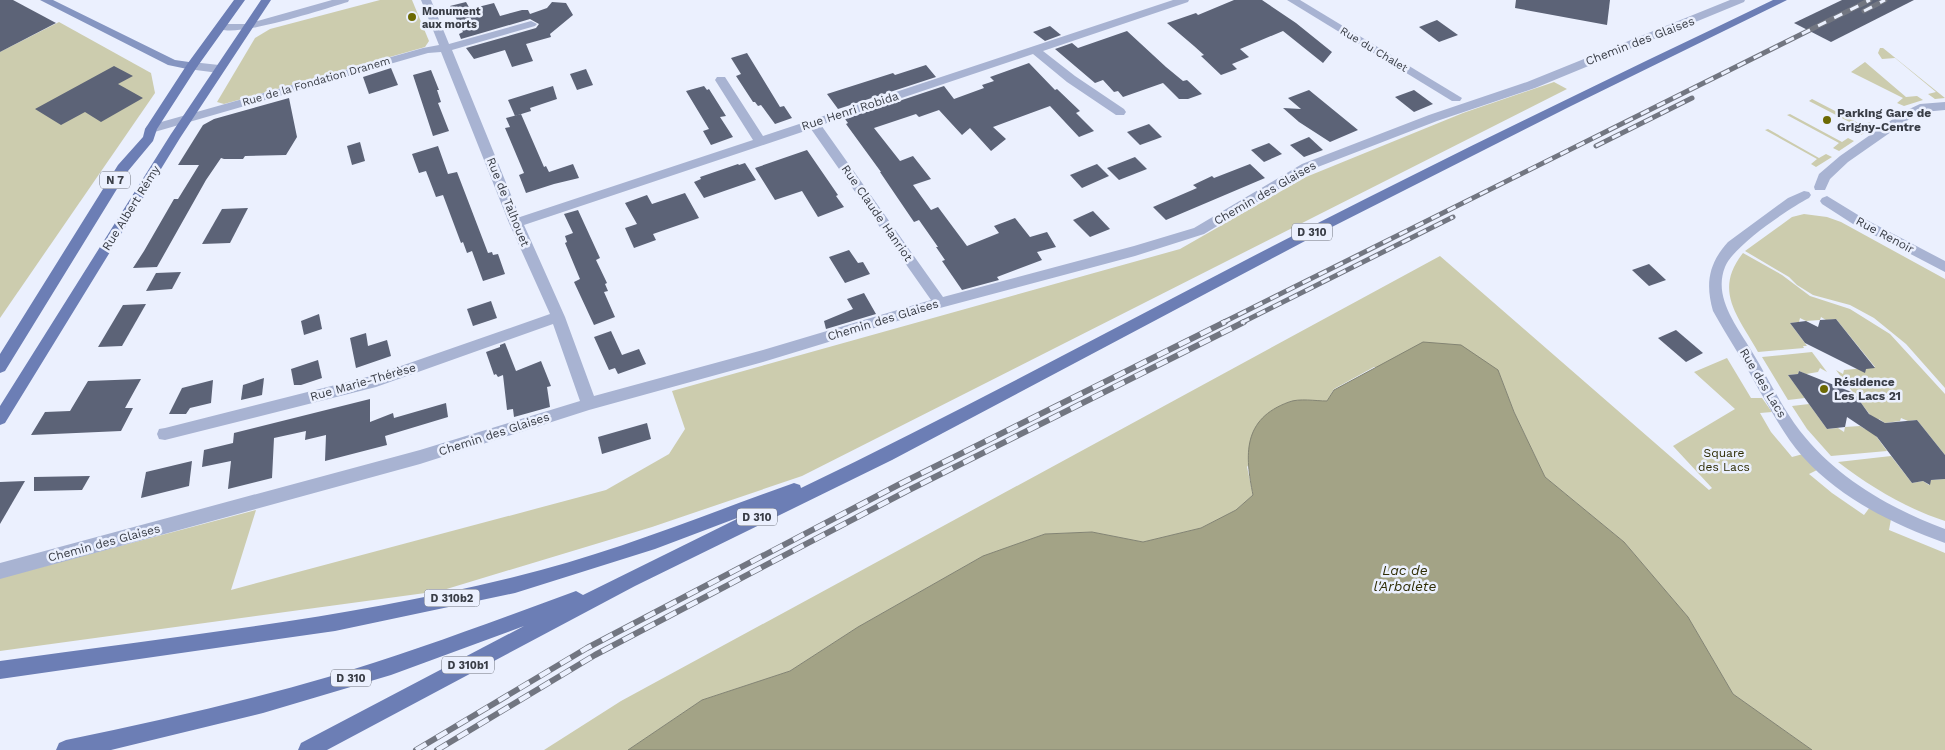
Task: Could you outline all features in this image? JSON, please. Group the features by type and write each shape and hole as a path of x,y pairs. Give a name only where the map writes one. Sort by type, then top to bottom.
{"main road":[{"name":"Rue Albert Rémy","path":"0,367 123,168 149,138 151,129 192,66 222,28 240,0"},
{"name":"Rue Albert Rémy","path":"0,419 187,119 246,27 266,0"},
{"name":"D 310","path":"66,750 167,729 329,685 452,644 629,580 886,455 1317,229 1486,143 1782,0"},
{"name":"D 310b2","path":"0,670 335,622 515,585 655,542 886,455"},
{"name":"D 310b1","path":"308,750 629,580"}],"street":[{"path":"45,0 172,63 219,69"},
{"path":"222,28 246,27 344,0"},
{"name":"Rue de Talhouet","path":"426,0 516,224 558,317 589,404"},
{"name":"Rue Henri Robida","path":"516,224 1184,0"},
{"name":"Rue du Chalet","path":"1292,0 1456,98"},
{"name":"Chemin des Glaises","path":"0,571 420,457 589,404 762,356 940,303 1135,251 1200,231 1306,167 1433,118 1531,84 1598,56 1725,8 1740,0"},
{"name":"Rue de la Fondation Dranem","path":"151,129 427,50 446,48 531,24"},
{"path":"1034,49 1071,80 1120,112"},
{"path":"721,80 760,141"},
{"path":"1804,195 1816,201 1827,201 1830,197 1829,195 1820,187 1824,177 1844,159 1910,113 1920,108 1945,106"},
{"name":"Rue Claude Hanriot","path":"813,124 940,303"},
{"name":"Rue des Lacs","path":"1820,187 1804,186 1801,190 1804,195 1733,245 1724,254 1717,264 1714,279 1714,295 1720,311 1794,436 1815,458 1849,487 1876,505 1945,536"},
{"name":"Rue Renoir","path":"1827,201 1858,221 1945,267"},
{"name":"Rue Marie-Thérèse","path":"165,434 376,380 558,317"}],"green space":[{"path":"380,0 412,0 429,41 425,47 224,104 217,102 255,38 270,29"},
{"path":"59,22 151,73 155,93 0,318 0,52"},
{"path":"1880,48 1883,48 1945,98 1935,99 1928,94 1936,92 1895,58 1882,59 1878,53"},
{"path":"1865,62 1906,97 1917,96 1923,100 1904,106 1897,103 1903,98 1851,72"},
{"path":"1554,82 1567,89 802,476 652,527 440,591 0,651 0,578 256,510 231,590 606,490 669,454 685,429 672,391 1180,249 1306,177 1463,113"},
{"path":"1812,99 1864,126 1869,122 1875,126 1861,135 1855,132 1861,128 1809,101"},
{"path":"1790,114 1842,142 1848,138 1854,141 1839,151 1833,148 1839,143 1787,115"},
{"path":"1768,129 1819,158 1826,154 1832,157 1816,167 1811,164 1817,159 1765,130"},
{"path":"1804,214 1827,217 1841,222 1945,279 1945,388 1906,344 1874,318 1850,305 1813,295 1797,285 1789,277 1745,251 1792,217"},
{"path":"1743,253 1782,275 1810,296 1850,309 1890,334 1945,394 1945,455 1917,420 1908,421 1901,418 1900,421 1885,423 1879,419 1877,424 1836,370 1843,374 1844,370 1875,367 1836,319 1826,320 1821,317 1820,320 1806,321 1800,318 1799,322 1790,323 1807,346 1803,346 1804,348 1758,352 1737,315 1729,292 1730,279 1734,267"},
{"name":"Square des Lacs","path":"1440,256 1709,490 1712,488 1673,446 1735,409 1694,372 1727,358 1751,398 1762,398 1772,412 1760,413 1771,432 1792,457 1803,454 1819,469 1809,474 1864,515 1870,507 1891,519 1889,530 1945,553 1945,750 1812,750 1733,694 1688,617 1624,542 1545,477 1514,412 1498,370 1374,367 1334,389 1327,401 1290,401 1247,467 1253,495 1236,510 1201,528 1143,542 1092,532 1045,534 983,556 858,627 790,671 702,700 628,750 544,750 621,701"},
{"path":"1812,352 1827,372 1820,368 1818,372 1806,374 1799,371 1798,374 1788,375 1805,398 1788,400 1762,357"},
{"path":"1809,404 1827,429 1838,428 1844,432 1845,427 1860,426 1865,429 1868,425 1887,451 1831,456 1807,429 1792,406"},
{"path":"1891,456 1912,483 1923,481 1929,485 1931,480 1945,479 1945,521 1916,510 1889,496 1838,462"}],"water":[{"name":"Lac de l'Arbalète","path":"1423,342 1461,345 1498,370 1514,412 1545,477 1624,542 1688,617 1733,694 1812,750 628,750 702,700 790,671 858,627 983,556 1045,534 1092,532 1143,542 1201,528 1236,510 1253,495 1248,452 1250,440 1262,418 1274,409 1289,402 1303,400 1327,401 1334,390"}],"building":[{"path":"0,0 13,0 56,23 0,52"},
{"path":"1234,0 1262,0 1296,23 1332,52 1323,63 1283,31 1240,49 1249,57 1232,64 1237,69 1221,75 1201,56 1204,55 1167,23 1196,13 1198,15"},
{"path":"1516,0 1610,0 1607,25 1515,8"},
{"path":"1842,0 1914,0 1831,42 1794,23"},
{"path":"466,2 470,9 494,3 500,16 522,10 528,10 530,14 547,8 552,2 566,3 573,15 550,34 551,37 526,44 533,61 512,67 505,50 474,59 466,48 536,28 539,24 530,19 461,39 459,34 463,32 450,6"},
{"path":"1437,20 1458,35 1439,42 1419,27"},
{"path":"1050,26 1061,35 1045,41 1033,32"},
{"path":"1127,31 1166,67 1183,81 1187,80 1202,94 1188,99 1179,99 1163,83 1123,97 1118,91 1114,92 1103,80 1095,83 1055,49 1072,43 1078,48"},
{"path":"747,53 780,107 784,106 792,118 775,124 761,105 758,106 753,102 736,76 741,74 731,58"},
{"path":"1029,63 1055,90 1057,89 1080,111 1076,113 1094,131 1079,137 1050,106 993,127 1006,139 991,151 970,128 962,135 939,110 919,117 916,114 874,128 900,161 913,156 931,179 913,185 931,210 938,207 967,246 999,233 994,226 1015,218 1030,237 1047,232 1056,247 1037,252 1042,260 997,277 999,280 962,290 942,261 945,260 936,247 938,247 919,220 914,222 846,124 848,123 845,119 944,86 954,99 984,88 982,85 994,81 990,77"},
{"path":"926,65 936,77 838,109 827,94 893,73 895,75"},
{"path":"114,66 133,76 118,84 143,98 101,122 85,112 61,125 35,109"},
{"path":"391,68 398,85 369,94 363,77"},
{"path":"586,69 593,85 577,90 570,74"},
{"path":"431,70 439,90 437,90 441,102 438,103 449,131 433,136 413,75"},
{"path":"553,86 557,99 530,108 531,111 515,116 508,100"},
{"path":"704,86 707,90 709,89 726,116 720,117 733,137 711,145 703,131 709,129 686,91"},
{"path":"1309,90 1358,130 1330,142 1299,122 1283,108 1301,109 1288,98"},
{"path":"1414,90 1433,104 1414,112 1395,97"},
{"path":"289,98 297,137 286,155 245,156 243,159 221,158 206,180 157,267 133,268 174,199 178,199 199,165 178,165 203,125 214,119"},
{"path":"521,114 544,167 546,166 549,172 573,164 579,178 526,193 519,175 524,173 505,128 510,127 506,118"},
{"path":"1149,124 1162,137 1140,145 1127,132"},
{"path":"1309,137 1323,150 1304,157 1290,145"},
{"path":"360,142 365,161 352,165 347,146"},
{"path":"1269,143 1282,154 1264,162 1251,150"},
{"path":"438,146 448,174 457,172 488,253 498,254 505,274 483,281 472,251 467,253 463,242 461,243 443,195 436,197 426,171 419,173 412,154"},
{"path":"807,150 838,195 836,196 844,207 818,217 802,191 775,200 755,168"},
{"path":"1135,157 1147,169 1119,180 1107,168"},
{"path":"745,163 756,180 704,198 694,182 701,179 700,177"},
{"path":"1097,164 1109,176 1082,188 1070,175"},
{"path":"1250,164 1265,178 1166,220 1153,207 1197,188 1193,185 1212,176 1214,178"},
{"path":"685,193 699,218 653,234 656,240 634,248 625,228 637,224 625,203 647,195 652,204"},
{"path":"248,208 230,243 202,244 222,209"},
{"path":"578,210 600,258 596,260 607,283 605,284 608,291 604,292 615,317 594,325 574,282 580,279 565,243 567,242 565,236 573,233 564,214"},
{"path":"1093,211 1110,229 1090,237 1073,220"},
{"path":"849,250 858,263 863,262 870,274 845,283 829,257"},
{"path":"1649,264 1666,280 1649,286 1632,270"},
{"path":"181,272 172,289 146,291 156,273"},
{"path":"864,293 876,314 826,329 824,321 853,309 847,299"},
{"path":"491,301 497,318 473,326 467,309"},
{"path":"146,304 122,346 98,347 123,305"},
{"path":"319,314 322,329 304,335 301,321"},
{"path":"1836,319 1875,368 1866,369 1865,373 1805,343 1790,323 1806,321 1818,327 1820,320"},
{"path":"1676,330 1703,353 1686,362 1658,338"},
{"path":"611,331 622,355 639,349 646,364 618,374 615,368 609,370 594,337"},
{"path":"366,333 368,346 387,340 391,356 356,368 350,338"},
{"path":"505,343 516,371 541,361 551,386 547,387 550,407 514,417 513,409 507,410 503,375 498,377 496,374 494,375 486,352"},
{"path":"318,360 322,378 301,385 294,385 291,369"},
{"name":"Résidence Les Lacs 21","path":"1799,371 1854,393 1869,414 1885,423 1917,420 1945,455 1945,479 1931,480 1930,485 1923,481 1912,483 1877,437 1847,417 1845,427 1827,429 1788,375 1798,374"},
{"path":"264,378 262,395 241,400 243,385"},
{"path":"141,379 125,408 133,408 121,431 31,435 45,412 70,411 88,381"},
{"path":"213,380 211,403 190,408 186,414 169,414 182,388"},
{"path":"370,399 370,422 393,413 394,418 446,403 448,417 385,436 387,445 325,461 326,435 305,440 306,431 274,438 272,478 228,489 231,461 202,467 204,450 233,443 234,433"},
{"path":"647,423 651,439 602,454 598,437"},
{"path":"192,461 189,486 141,498 146,472"},
{"path":"90,476 82,490 34,491 34,477"},
{"path":"25,481 0,524 0,482"}],"railway":[{"path":"1222,323 1870,0"},
{"path":"1864,11 1885,0"},
{"path":"1596,146 1692,98"},
{"path":"1241,323 1453,217"},
{"path":"416,750 587,648 898,485 1225,322"},
{"path":"437,750 595,655 907,491 1244,322"}],"place":[{"name":"Monument aux morts","path":"412,17"},
{"name":"Parking Gare de Grigny-Centre","path":"1827,120"},
{"name":"Résidence Les Lacs 21","path":"1824,389"}]}
